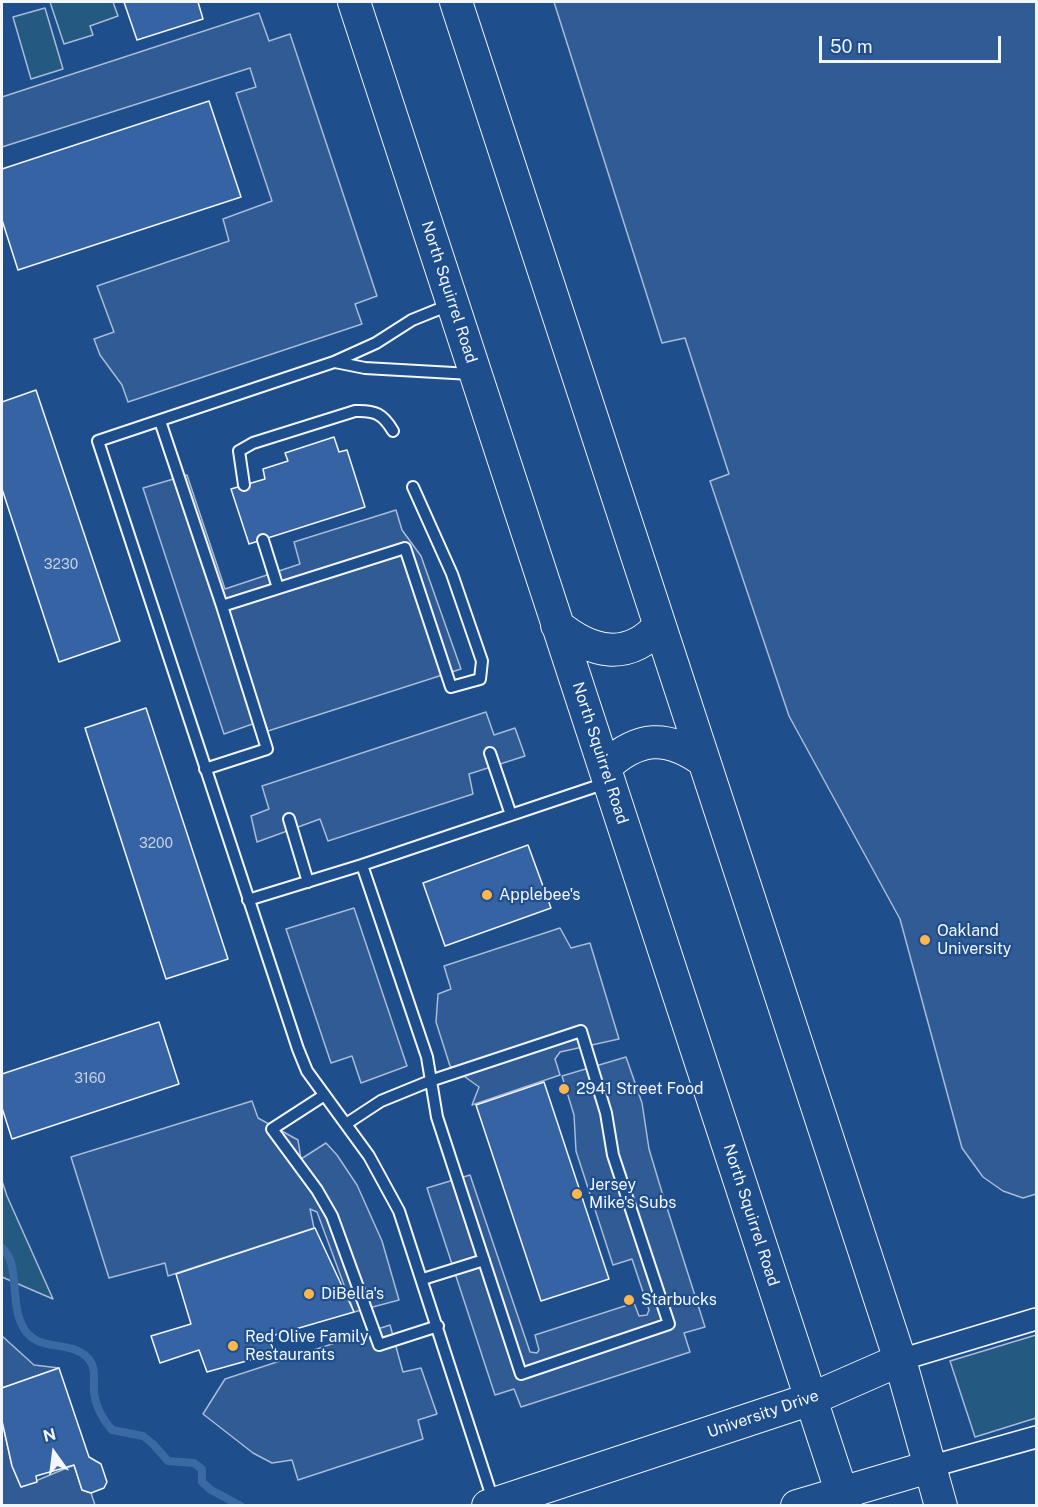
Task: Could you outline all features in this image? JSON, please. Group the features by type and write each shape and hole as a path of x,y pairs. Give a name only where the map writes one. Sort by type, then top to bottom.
{"main road":[{"name":"North Squirrel Road","path":"354,2 844,1498"},
{"path":"456,2 900,1360 941,1506"},
{"path":"557,625 584,643 616,650 639,643 659,626"},
{"path":"607,774 627,749 640,743 656,741 689,750 704,761"},
{"name":"University Drive","path":"494,1505 811,1400 900,1360"},
{"path":"797,1506 844,1498 929,1467"}],"street":[{"name":"University Drive","path":"900,1360 1036,1319"},
{"path":"929,1467 1036,1437"}],"lane":[{"path":"453,304 412,320 376,343 334,362 98,441 298,1048 307,1071 323,1096 369,1156 399,1211 494,1505"},
{"path":"334,362 365,368 430,374 475,374"},
{"path":"244,485 239,451 253,443 355,411 371,410 385,418 393,431"},
{"path":"160,421 267,749 205,769"},
{"path":"222,606 405,548 451,687 480,679 482,661 452,574 413,488"},
{"path":"262,540 278,588"},
{"path":"490,753 511,815"},
{"path":"248,900 363,865 511,815 607,774"},
{"path":"289,819 308,882"},
{"path":"346,1124 381,1101 430,1081 581,1031 606,1113 613,1155 669,1324 521,1374 437,1117 430,1081 424,1047 363,865"},
{"path":"323,1096 272,1129 317,1190 332,1215 379,1345 438,1326"},
{"path":"423,1280 484,1260"}],"shaded area":[{"path":"50,2 113,2 118,16 90,26 93,35 64,44"},
{"name":"Oakland University","path":"554,2 1036,2 1036,1194 1023,1198 1003,1191 983,1177 962,1148 900,919 789,716 710,481 729,474 685,338 662,343"},
{"path":"45,8 63,69 31,79 13,17"},
{"path":"259,13 269,41 290,34 377,296 355,304 362,324 128,402 122,385 100,355 94,339 114,332 97,286 229,241 223,219 272,201 236,93 256,87 250,68 2,147 2,97"},
{"path":"187,475 225,589 300,564 294,542 396,510 402,530 421,556 461,669 268,731 264,720 224,734 143,488"},
{"path":"486,712 494,735 515,728 525,756 469,774 473,794 328,841 320,819 257,842 251,816 269,809 262,786"},
{"path":"354,908 407,1066 361,1083 352,1056 331,1063 286,929"},
{"path":"560,928 571,948 590,943 619,1039 560,1052 555,1059 560,1075 472,1105 479,1087 450,1066 436,1022 438,994 451,989 444,966"},
{"path":"626,1057 642,1103 649,1149 705,1327 684,1333 690,1352 521,1407 514,1389 495,1395 427,1188 470,1175 530,1352 537,1353 539,1350 535,1335 634,1303 639,1316 647,1315 649,1310 632,1259 613,1265 576,1151 574,1115 562,1076"},
{"path":"252,1101 258,1118 298,1140 301,1159 326,1143 337,1155 357,1185 382,1241 399,1300 354,1312 317,1212 310,1209 314,1228 168,1276 165,1263 109,1278 71,1157"},
{"path":"2,1181 7,1196 53,1299 2,1277"},
{"path":"390,1325 403,1372 421,1368 437,1414 418,1420 423,1439 298,1480 292,1460 272,1463 253,1453 203,1414 225,1379"},
{"path":"1036,1335 1036,1418 975,1437 950,1361"},
{"path":"2,1336 34,1365 59,1368 2,1388"},
{"path":"2,1421 12,1466 21,1487 74,1465 82,1490 91,1493 95,1505 2,1505"}],"building":[{"path":"124,2 198,2 203,19 137,40"},
{"path":"209,101 241,197 18,270 2,220 2,169"},
{"path":"36,390 120,641 59,662 2,489 2,402"},
{"path":"334,437 339,452 347,450 365,507 249,544 231,489 265,479 263,469 288,461 285,453"},
{"path":"146,708 228,959 166,979 85,728"},
{"name":"Applebee's","path":"528,845 551,908 445,946 423,883"},
{"path":"159,1022 179,1084 12,1139 2,1108 2,1074"},
{"path":"544,1082 609,1279 541,1301 476,1105"},
{"path":"315,1228 354,1312 268,1337 275,1353 207,1372 199,1350 160,1363 151,1336 191,1324 176,1274"},
{"path":"59,1368 89,1457 101,1464 107,1482 104,1488 91,1493 82,1490 74,1465 36,1476 37,1482 21,1487 12,1466 2,1421 2,1388"}],"waterway":[{"path":"2,1248 8,1254 11,1263 16,1305 22,1325 35,1340 71,1348 88,1358 94,1370 96,1403 112,1430 143,1436 168,1461 194,1463 202,1469 202,1482 211,1490 241,1506"}],"place":[{"name":"Applebee's","path":"487,895"},
{"name":"Oakland University","path":"925,940"},
{"name":"2941 Street Food","path":"564,1089"},
{"name":"Jersey Mike's Subs","path":"577,1194"},
{"name":"DiBella's","path":"309,1294"},
{"name":"Starbucks","path":"629,1300"},
{"name":"Red Olive Family Restaurants","path":"233,1346"}]}
